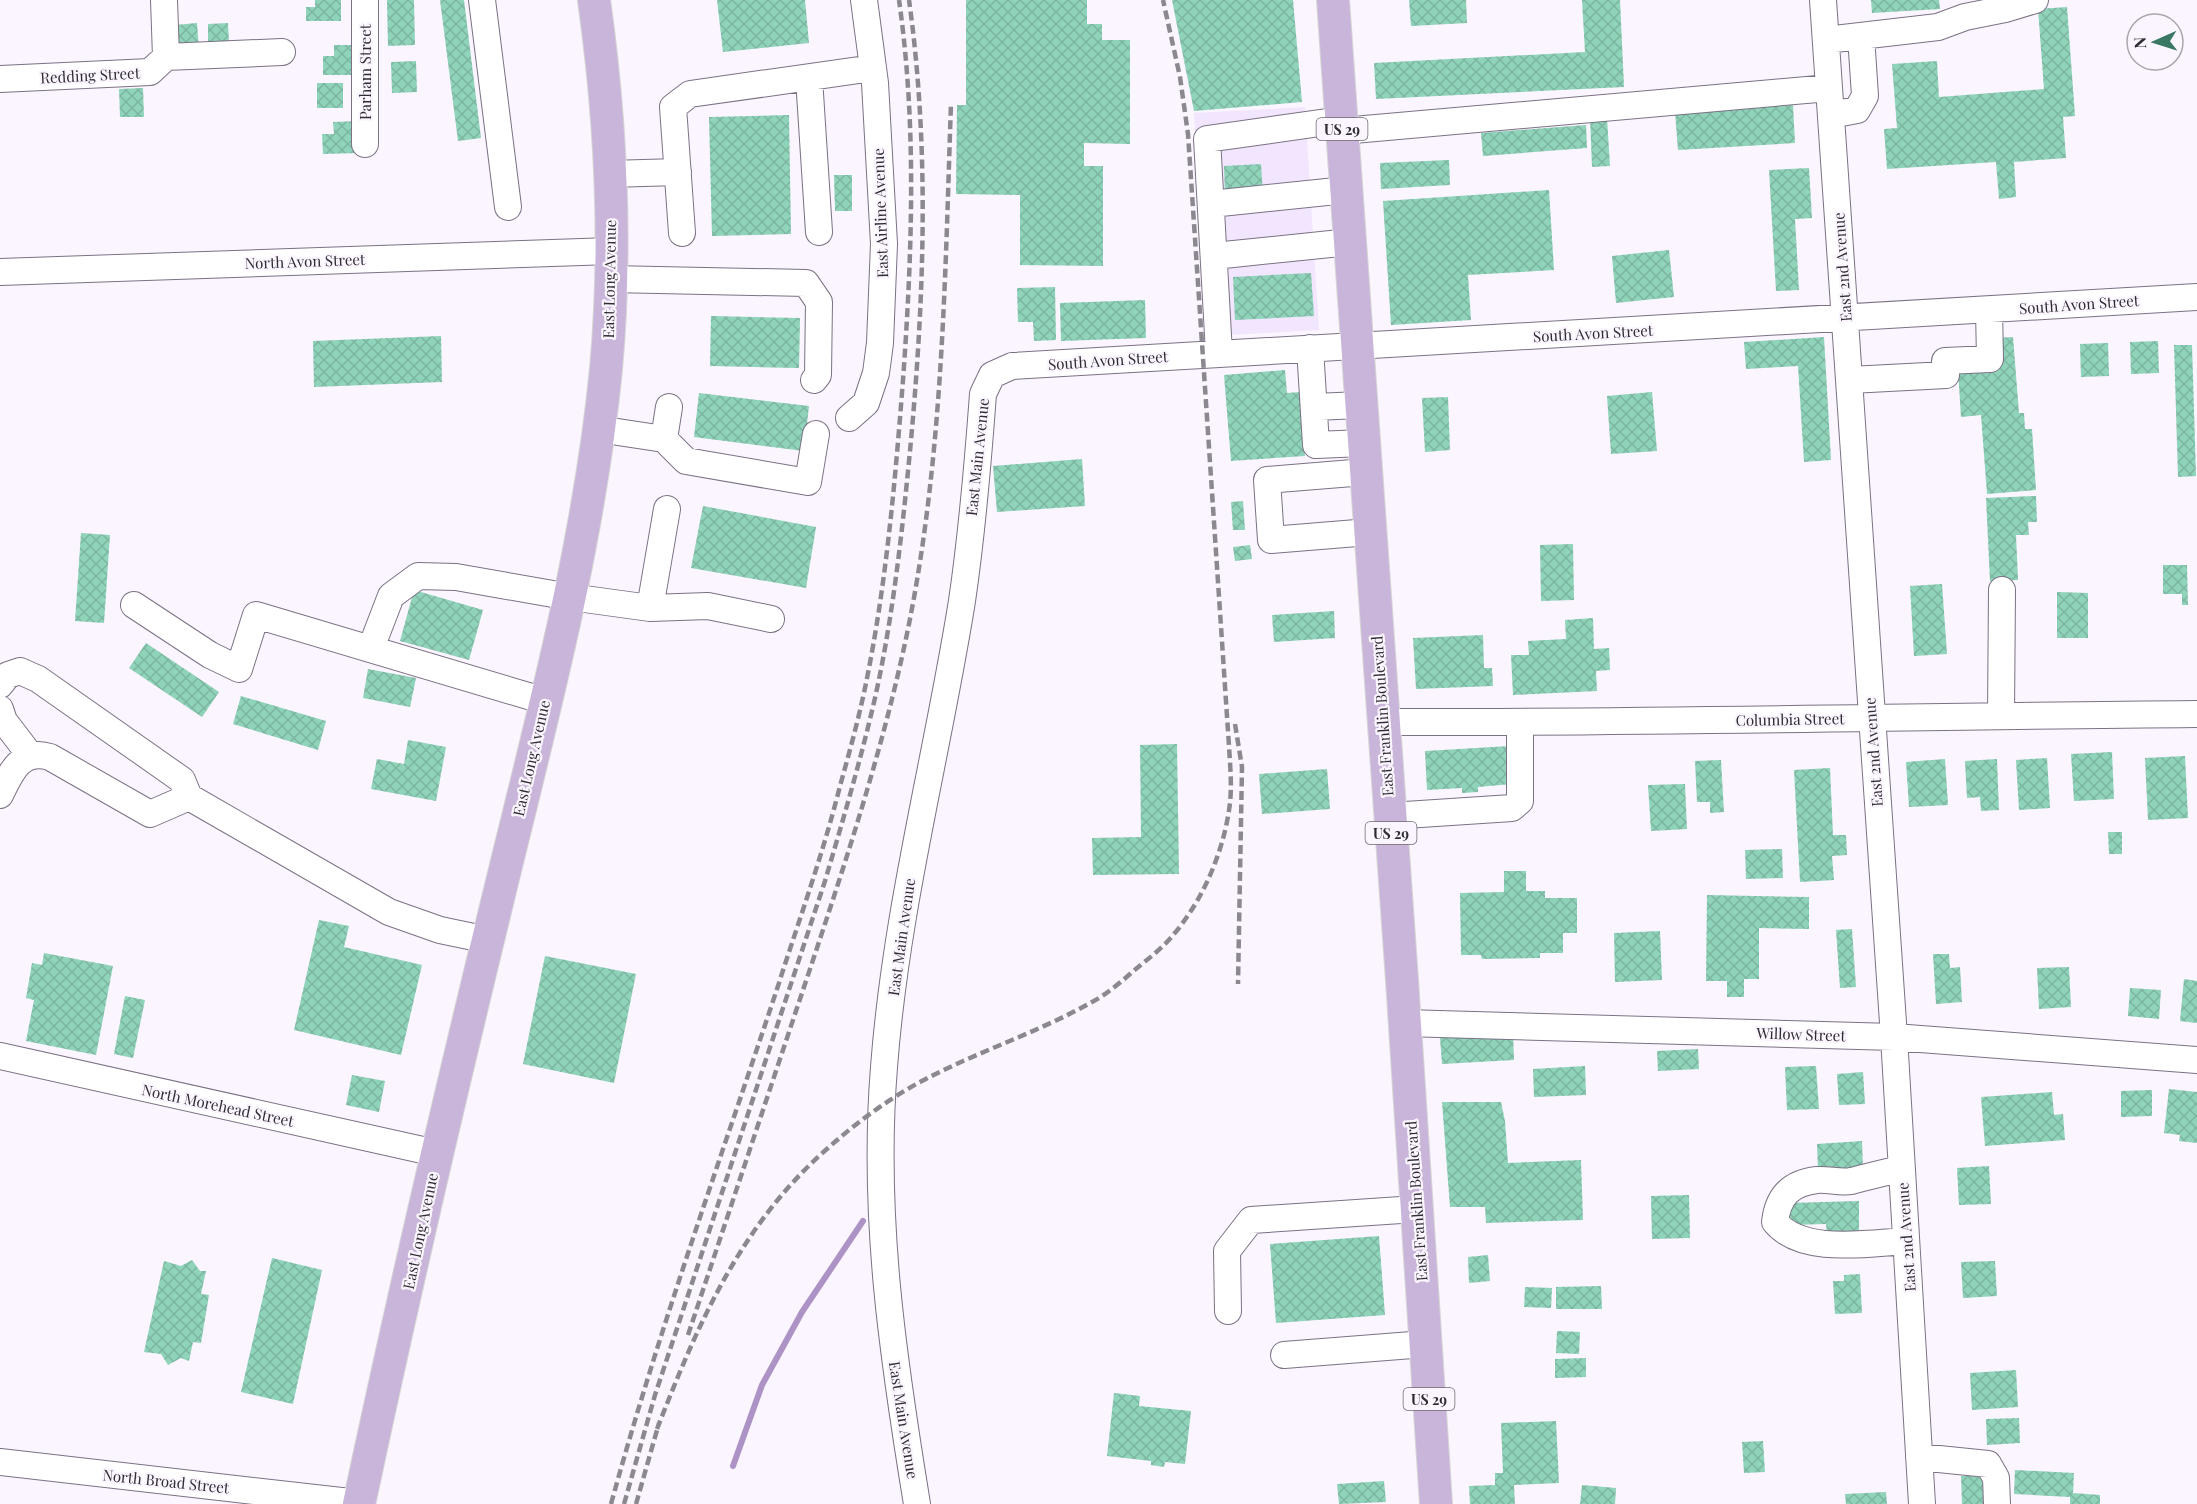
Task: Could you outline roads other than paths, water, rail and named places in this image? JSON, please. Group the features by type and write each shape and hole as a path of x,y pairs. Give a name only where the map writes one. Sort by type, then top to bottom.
{"main road":[{"name":"East Long Avenue","path":"362,1504 436,1153 570,597 587,507 606,367 611,265 604,88 594,0"},
{"name":"East Franklin Boulevard","path":"1333,0 1436,1504"}],"street":[{"path":"164,0 166,57 282,52"},
{"name":"Parham Street","path":"365,0 365,144"},
{"path":"482,0 508,207"},
{"name":"East Airline Avenue","path":"849,418 866,403 871,391 880,343 884,244 873,68 864,0"},
{"name":"East 2nd Avenue","path":"1823,0 1894,1036 1922,1504"},
{"path":"1826,39 1938,27 1965,17 2035,0"},
{"path":"1831,115 1857,110 1865,96 1862,36"},
{"name":"Redding Street","path":"0,79 150,72 166,57"},
{"path":"682,233 674,107 690,94 873,68"},
{"path":"809,78 819,232"},
{"path":"1219,353 1207,139 1342,125 1829,88"},
{"path":"609,174 678,172"},
{"path":"1211,204 1346,190"},
{"path":"1214,256 1350,242"},
{"name":"North Avon Street","path":"0,272 611,265 806,283 819,302 818,375 814,380"},
{"name":"South Avon Street","path":"992,375 1012,366 2197,297"},
{"path":"1850,380 1946,375 1945,362 1990,359 1989,309"},
{"path":"1310,348 1316,445 1364,458"},
{"name":"East Main Avenue","path":"917,1504 896,1377 884,1266 880,1183 884,1068 900,927 962,600 983,394 992,375"},
{"path":"1314,407 1361,405"},
{"path":"664,439 669,406"},
{"path":"598,429 664,439 686,461 808,482 816,434"},
{"path":"1364,458 1267,480 1271,540 1369,532"},
{"path":"650,608 667,509"},
{"path":"371,648 391,596 418,576 456,577 650,608 708,606 771,619"},
{"path":"2001,716 2002,590"},
{"path":"134,606 210,655 239,669 256,615 545,701"},
{"path":"0,686 8,675 20,671 38,679 182,780 189,797 389,912 440,930 488,940"},
{"path":"0,709 4,721 30,755"},
{"name":"Columbia Street","path":"1383,722 1520,723 2197,714"},
{"path":"1390,816 1512,808 1520,801 1520,723"},
{"path":"0,795 21,761 30,755 40,754 150,814 189,797"},
{"name":"Willow Street","path":"1404,1023 1894,1036 2197,1060"},
{"name":"North Morehead Street","path":"0,1056 436,1153"},
{"path":"1902,1169 1848,1182 1818,1180 1796,1186 1782,1197 1777,1206 1775,1222 1782,1231 1808,1242 1839,1244 1906,1241"},
{"path":"1228,1311 1227,1251 1251,1220 1416,1209"},
{"path":"1284,1355 1425,1344"},
{"path":"1920,1457 1988,1464 1996,1478 1997,1504"},
{"name":"North Broad Street","path":"0,1462 362,1504"}],"waterway":[{"path":"733,1466 762,1385 802,1312 863,1221"}],"railway":[{"path":"611,1504 649,1373 818,862 865,688 884,573 893,496 909,285 911,142 905,47 899,0"},
{"path":"624,1504 655,1395 825,881 864,744 887,637 907,482 915,395 923,226 920,113 909,0"},
{"path":"657,1429 706,1314 725,1278 746,1243 797,1178 850,1130 908,1089 941,1071 1071,1013 1110,990 1159,950 1179,928 1200,896 1216,860 1230,803 1230,760 1188,134 1180,77 1163,0"},
{"path":"688,1335 848,852 875,764 908,629 929,499 935,433 944,301 951,103"},
{"path":"1235,724 1242,767 1238,984"},
{"path":"636,1504 659,1423"}]}
